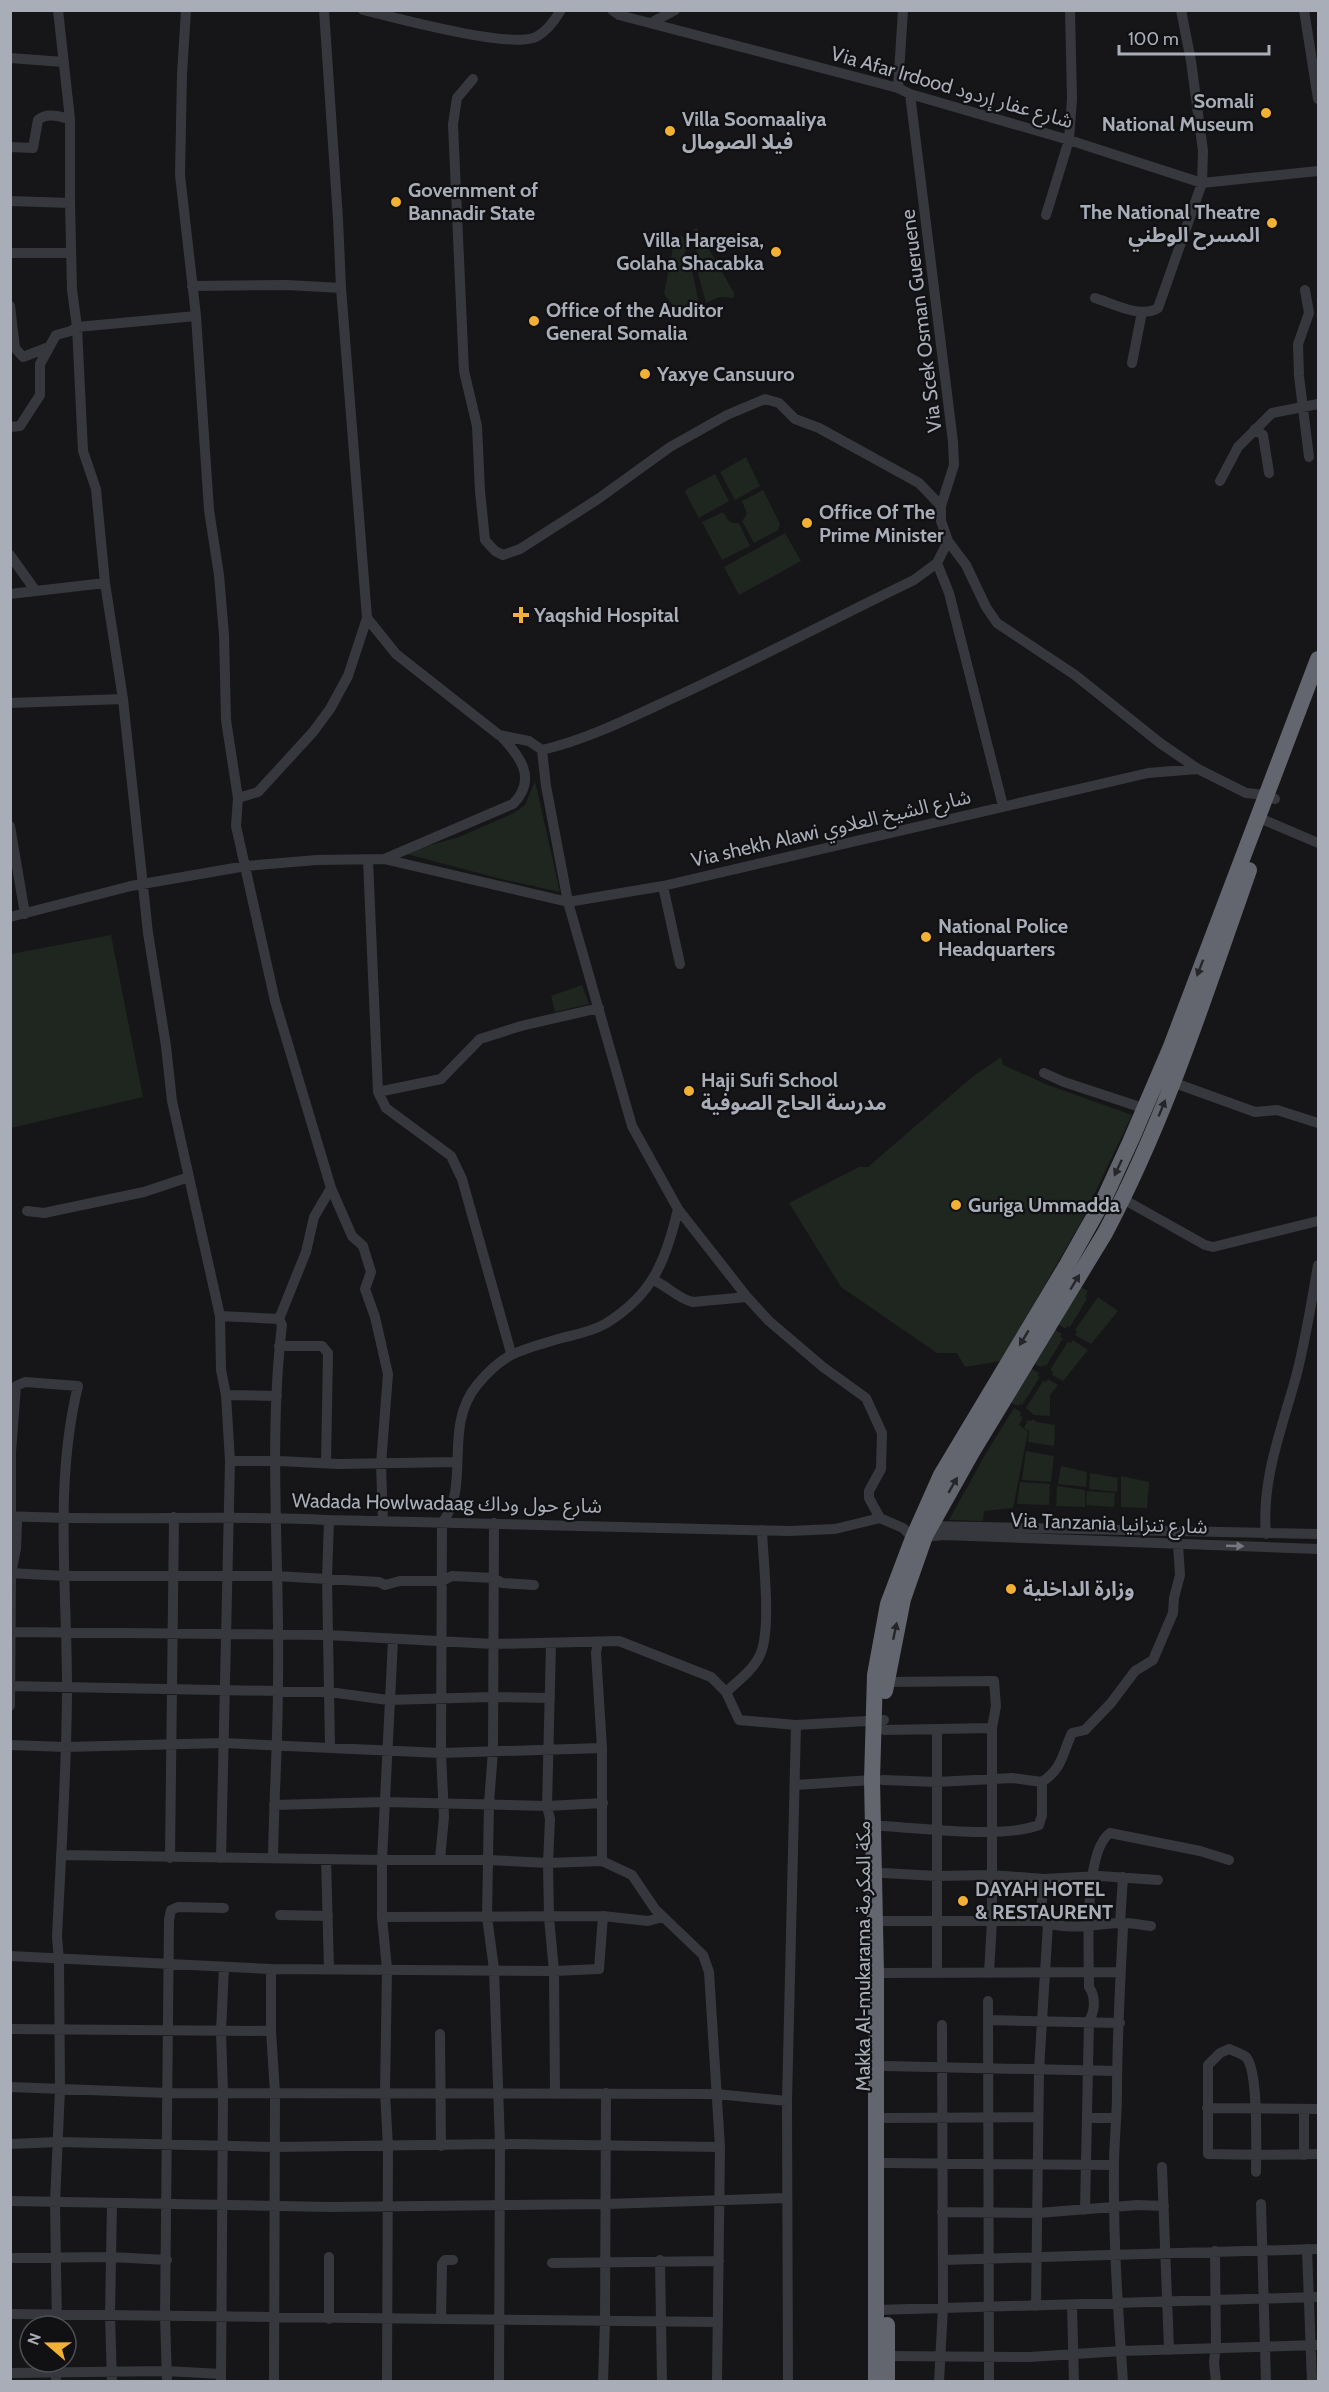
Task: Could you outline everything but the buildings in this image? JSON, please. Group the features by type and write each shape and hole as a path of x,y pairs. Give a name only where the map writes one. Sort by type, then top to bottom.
{"highway":[{"path":"918,1531 1000,1392 1104,1198 1170,1049 1317,674"},
{"path":"1000,1392 1105,1233 1123,1199 1172,1082 1266,809"},
{"path":"1131,1140 1148,1142"},
{"name":"Makka Al-mukarama مكة المكرمة","path":"887,2382 888,2356 881,2310 878,1780 880,1723 885,1682 918,1531"},
{"name":"Makka Al-mukarama مكة المكرمة","path":"880,1723 875,1675 886,1614 918,1531"},
{"name":"Makka Al-mukarama مكة المكرمة","path":"876,2382 881,2310 885,2163 885,2066 880,1973 884,1921 882,1826 878,1780"}],"street":[{"path":"58,10 70,119 71,253 83,451 96,489 105,583 123,699 148,933 166,1046 172,1101 220,1316 221,1370 226,1395 230,1461 221,1858"},
{"path":"186,10 180,175 196,316 209,510 219,575 224,635 226,720 238,798 236,826 275,1001 331,1188 352,1236 363,1246 371,1272 365,1289 375,1317 388,1374 381,1464 383,1521"},
{"path":"238,798 258,792 314,732 348,676 367,618 341,288 339,219 324,10"},
{"path":"363,10 478,36 524,41 537,36 554,21 561,10"},
{"name":"Via Afar Irdood شارع عفار إردود","path":"612,10 620,15 898,88 910,94 1069,140 1202,183 1318,171"},
{"path":"651,23 675,10"},
{"path":"898,88 903,10"},
{"path":"1046,214 1069,140 1072,99 1070,10"},
{"path":"1095,298 1142,312 1150,313 1158,309 1202,183 1203,151 1191,61 1181,10"},
{"path":"1304,10 1318,99"},
{"path":"10,58 64,62"},
{"path":"473,79 457,98 453,124 463,359 477,426 482,523 485,540 495,551 503,555 520,549 598,499 670,447 727,415 765,399 778,403 795,419 819,428 919,483 941,506"},
{"name":"Via Scek Osman Gueruene","path":"910,94 953,442 954,465 941,506 941,520 948,541"},
{"path":"10,147 33,148 38,120 41,117 47,115 70,119"},
{"path":"10,201 70,203"},
{"path":"10,253 71,253"},
{"path":"192,286 287,285 341,288"},
{"path":"1305,290 1309,313 1298,344 1301,407 1309,457"},
{"path":"10,306 15,348 23,357"},
{"path":"1132,363 1142,312"},
{"path":"10,427 20,426 40,395 40,364 56,335 77,327 196,316"},
{"path":"10,358 23,357 49,347"},
{"path":"1220,482 1238,447 1272,413 1318,404"},
{"path":"1255,429 1263,435 1269,473"},
{"path":"499,735 529,741 542,750 568,744 693,689 914,580 937,563 948,541 966,565 986,607 997,623 1075,675 1160,743 1198,769 1246,793 1318,843"},
{"path":"10,555 35,590"},
{"path":"937,563 949,593 1003,806"},
{"path":"10,594 105,583"},
{"path":"367,618 396,654 516,751 526,784 521,796 513,804 384,859"},
{"path":"10,703 123,699"},
{"path":"542,750 546,786 568,902 632,1126 678,1209 747,1297 769,1321 866,1398 882,1433 881,1469 869,1491 868,1498 880,1518"},
{"name":"Via shekh Alawi شارع الشيخ العلاوي","path":"568,902 663,886 1148,773 1198,769"},
{"path":"10,826 25,914"},
{"path":"10,917 144,884 246,866 317,860 384,859 568,902"},
{"path":"368,860 378,1092 386,1108 451,1156 462,1179 511,1353"},
{"path":"663,886 680,964"},
{"path":"378,1092 441,1079 480,1039 520,1026 598,1008"},
{"path":"1044,1073 1064,1082 1143,1108"},
{"path":"1172,1082 1255,1112 1277,1110 1318,1123"},
{"path":"27,1211 44,1213 144,1192 189,1177"},
{"path":"273,1858 278,1692 275,1517 277,1396 282,1325 279,1319 306,1252 314,1217 331,1188"},
{"path":"1123,1199 1205,1245 1213,1247 1318,1221"},
{"path":"440,1859 444,1817 441,1753 442,1523 451,1511 461,1415 467,1397 489,1370 511,1353 604,1325 627,1308 653,1280 667,1255 678,1209"},
{"path":"1266,1534 1264,1517 1268,1478 1297,1372 1318,1264"},
{"path":"653,1280 671,1288 685,1300 693,1302 747,1297"},
{"path":"220,1316 279,1319"},
{"path":"279,1346 322,1346 328,1353 326,1463"},
{"path":"10,1706 11,1573 16,1549 17,1522 11,1516 11,1452 16,1386 25,1382 78,1386 72,1411 67,1454 65,1519 67,1689 57,1937 60,2089 55,2203 57,2314"},
{"path":"226,1395 277,1396"},
{"path":"230,1461 381,1464 456,1462"},
{"name":"Wadada Howlwadaag شارع حول وداك","path":"11,1516 65,1519 275,1517 762,1530 836,1529 880,1518"},
{"path":"170,1858 174,1517"},
{"name":"Via Tanzania شارع تنزانيا","path":"880,1518 918,1531 1318,1549"},
{"path":"329,1520 327,1635 330,1747"},
{"path":"494,1523 493,1751 489,1803 487,1917 494,1969 500,2144 499,2382"},
{"path":"726,1692 749,1670 764,1644 766,1622 762,1530"},
{"name":"Via Tanzania شارع تنزانيا","path":"918,1531 1318,1534"},
{"path":"1204,1544 1205,1532"},
{"path":"795,1785 878,1780 937,1782 1012,1778 1041,1782 1059,1767 1072,1733 1085,1730 1111,1703 1135,1671 1153,1660 1173,1613 1180,1575 1178,1544"},
{"path":"11,1573 65,1576 276,1576 379,1582 385,1585 400,1581 442,1581 452,1576 494,1578 502,1583 534,1585"},
{"path":"11,1632 171,1634 226,1632 493,1644 618,1641 711,1677 726,1692 739,1720 796,1725 880,1723 937,1729 992,1728"},
{"path":"387,2382 388,2147 385,2092 387,1969 382,1917 382,1860 388,1700 393,1640"},
{"path":"598,1641 596,1653 602,1748 602,1861"},
{"path":"551,1644 548,1863 549,1918 554,1971 555,2094"},
{"path":"885,1682 994,1681 996,1706 992,1728 992,1921 989,1973"},
{"path":"11,1686 67,1689 226,1689 329,1692 388,1700 550,1698"},
{"path":"788,2382 786,2101 796,1725"},
{"path":"937,1729 937,1972"},
{"path":"10,1745 65,1747 224,1743 441,1753 602,1748"},
{"path":"882,1826 991,1831 1026,1830 1039,1826 1042,1815 1041,1782"},
{"path":"274,1805 384,1802 548,1806 603,1803"},
{"path":"1085,2210 1089,2021 1094,2000 1089,1988 1090,1878 1101,1840 1110,1833 1190,1849 1229,1860"},
{"path":"61,1855 170,1858 440,1859 548,1863 602,1861 632,1875 655,1910 703,1955 709,1972 720,2147 717,2382"},
{"path":"326,1859 329,1970"},
{"path":"883,1874 991,1875 1044,1879 1123,1877 1158,1880"},
{"path":"1123,1877 1114,2165 1123,2382"},
{"path":"1036,2306 1039,2070 1048,1924 1041,1910 1044,1879"},
{"path":"166,2376 166,2093 169,1920 171,1910 178,1906 224,1908"},
{"path":"280,1915 328,1916"},
{"path":"382,1917 603,1916 648,1921 663,1917"},
{"path":"10,1956 271,1969 598,1970 603,1916"},
{"path":"884,1921 1041,1921 1075,1928 1120,1923 1151,1926"},
{"path":"74,2374 111,2378 166,2376 221,2378 223,2092 221,2032 224,1967"},
{"path":"271,1969 276,2206 274,2382"},
{"path":"880,1973 1120,1972"},
{"path":"988,2001 989,2382"},
{"path":"988,2020 1120,2023"},
{"path":"939,2382 943,2307 942,2025"},
{"path":"10,2029 271,2031"},
{"path":"440,2034 441,2146"},
{"path":"1256,2172 1256,2154 1256,2107 1252,2070 1246,2057 1229,2049 1220,2053 1208,2065 1208,2154 1256,2154 1318,2154"},
{"path":"885,2066 1116,2071"},
{"path":"10,2087 166,2093 716,2094 786,2101"},
{"path":"603,2382 606,2320 604,2261 607,2204 606,2093"},
{"path":"1207,2108 1318,2109"},
{"path":"1304,2110 1304,2154"},
{"path":"885,2118 1038,2117"},
{"path":"1087,2118 1116,2118"},
{"path":"10,2144 58,2142 222,2146 388,2147 500,2144 720,2147"},
{"path":"885,2163 1114,2165"},
{"path":"1162,2167 1169,2350"},
{"path":"10,2201 276,2206 499,2206 787,2199"},
{"path":"111,2378 112,2202"},
{"path":"1261,2204 1266,2382"},
{"path":"942,2212 1038,2213 1138,2205 1164,2206"},
{"path":"943,2260 1313,2249 1315,2345 1312,2382"},
{"path":"1215,2251 1216,2347 1214,2362 1216,2382"},
{"path":"10,2258 111,2257 167,2260"},
{"path":"328,2257 329,2319"},
{"path":"441,2319 442,2264 445,2260 453,2260"},
{"path":"660,2260 662,2382"},
{"path":"552,2263 719,2261"},
{"path":"881,2310 1119,2305 1314,2297"},
{"path":"1072,2306 1074,2382"},
{"path":"78,2315 718,2322"},
{"path":"888,2356 989,2357 1315,2345"}],"shaded area":[{"path":"697,228 734,293 734,298 719,297 706,303 696,266 697,252 693,243 694,229"},
{"path":"682,235 687,247 684,254 691,266 699,304 682,309 675,308 664,294 674,242"},
{"path":"746,457 760,486 735,500 720,472"},
{"path":"715,474 729,501 699,518 685,492"},
{"path":"763,490 780,524 778,530 754,543 742,521 747,514 742,501"},
{"path":"723,512 731,522 739,523 750,546 722,560 702,522"},
{"path":"785,533 801,561 739,595 724,567"},
{"path":"535,781 560,892 403,853 459,837 514,813 525,805"},
{"path":"111,935 143,1097 11,1128 11,954"},
{"path":"582,985 589,1004 555,1012 551,996"},
{"path":"1001,1057 1003,1065 1048,1085 1132,1115 1080,1224 1001,1361 965,1367 957,1353 937,1353 841,1287 789,1203 859,1167 868,1167 971,1078"},
{"path":"1079,1286 1088,1291 1085,1297 1087,1299 1070,1327 1067,1326 1066,1329 1056,1323"},
{"path":"1098,1297 1118,1311 1091,1344 1075,1335 1077,1332 1075,1330"},
{"path":"1053,1328 1062,1334 1060,1337 1063,1338 1046,1366 1041,1367 1032,1363"},
{"path":"1073,1340 1088,1350 1063,1381 1052,1375 1053,1372 1050,1370 1068,1342 1071,1343"},
{"path":"1029,1367 1039,1373 1040,1377 1022,1405 1018,1406 1008,1401"},
{"path":"1048,1379 1058,1385 1050,1395 1050,1416 1034,1415 1026,1408 1043,1381 1046,1382"},
{"path":"1014,1408 1021,1412 1020,1416 1023,1417 1019,1425 1028,1432 1013,1508 984,1511 983,1521 949,1520 986,1453"},
{"path":"1033,1419 1037,1422 1055,1425 1054,1446 1028,1442 1029,1431 1024,1428 1028,1420"},
{"path":"1026,1451 1054,1456 1051,1482 1022,1480"},
{"path":"1061,1466 1087,1472 1086,1487 1058,1484"},
{"path":"1090,1473 1118,1478 1117,1492 1089,1489"},
{"path":"1121,1476 1149,1482 1147,1508 1121,1507"},
{"path":"1020,1482 1050,1484 1049,1505 1017,1504"},
{"path":"1057,1486 1085,1490 1085,1507 1056,1506"},
{"path":"1087,1491 1115,1493 1114,1507 1086,1505"}],"place":[{"name":"Somali National Museum","path":"1266,113"},
{"name":"Villa Soomaaliya فيلا الصومال","path":"670,131"},
{"name":"Government of Bannadir State","path":"396,202"},
{"name":"The National Theatre المسرح الوطني","path":"1272,223"},
{"name":"Villa Hargeisa, Golaha Shacabka","path":"776,252"},
{"name":"Office of the Auditor General Somalia","path":"534,321"},
{"name":"Yaxye Cansuuro","path":"645,374"},
{"name":"Office Of The Prime Minister","path":"807,523"},
{"name":"Yaqshid Hospital","path":"521,615"},
{"name":"National Police Headquarters","path":"926,937"},
{"name":"Haji Sufi School مدرسة الحاج الصوفية","path":"689,1091"},
{"name":"Guriga Ummadda","path":"956,1205"},
{"name":"وزارة الداخلية","path":"1011,1589"},
{"name":"DAYAH HOTEL & RESTAURENT","path":"963,1901"}]}
